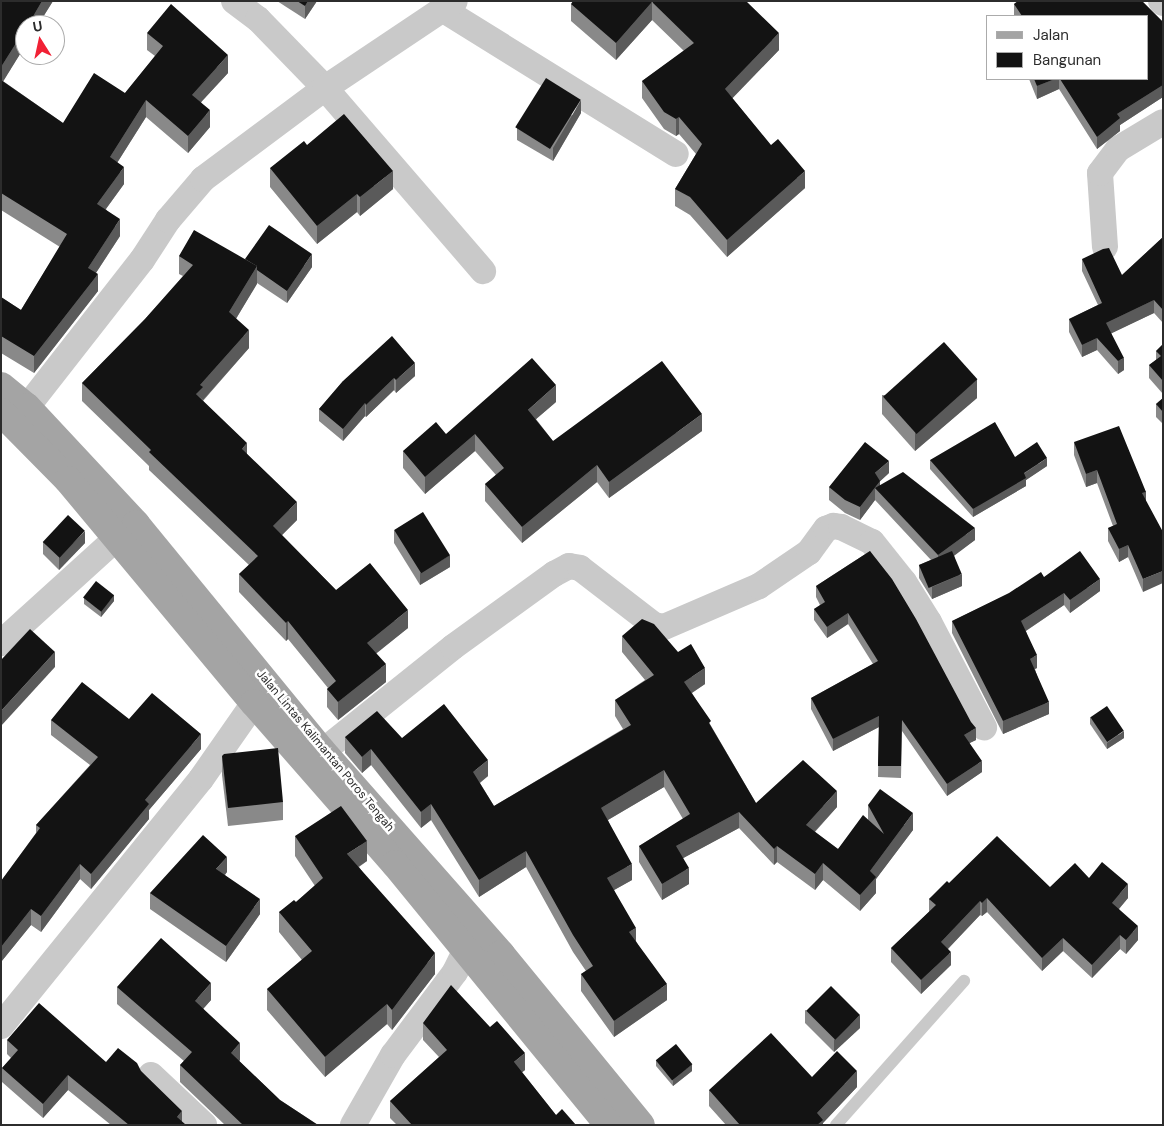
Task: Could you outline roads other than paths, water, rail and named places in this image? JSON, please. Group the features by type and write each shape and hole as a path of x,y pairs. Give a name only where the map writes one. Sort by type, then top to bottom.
{"main road":[{"name":"Jalan Lintas Kalimantan Poros Tengah","path":"1,386 13,413 254,703 315,758"},
{"name":"Jalan Lintas Kalimantan Poros Tengah","path":"13,413 136,524 315,758 472,939 641,1125"},
{"name":"Jalan Lintas Kalimantan Poros Tengah","path":"472,939 609,1125"}],"street":[{"path":"234,1 258,19 325,88 483,271"},
{"path":"13,413 142,260 168,220 203,179 325,88 449,5 676,154"},
{"path":"1105,247 1100,172 1118,149 1163,122"},
{"path":"315,758 453,647 554,574 568,566 580,568 654,625 664,627 754,589 809,552 826,530 833,526 841,527 872,542 904,582 929,622 984,727"},
{"path":"1,643 117,538"},
{"path":"1,1026 201,778 254,703"},
{"path":"353,1125 393,1055 438,998 472,939"},
{"path":"151,1075 204,1125"}],"lane":[{"path":"836,1125 964,981"}]}
